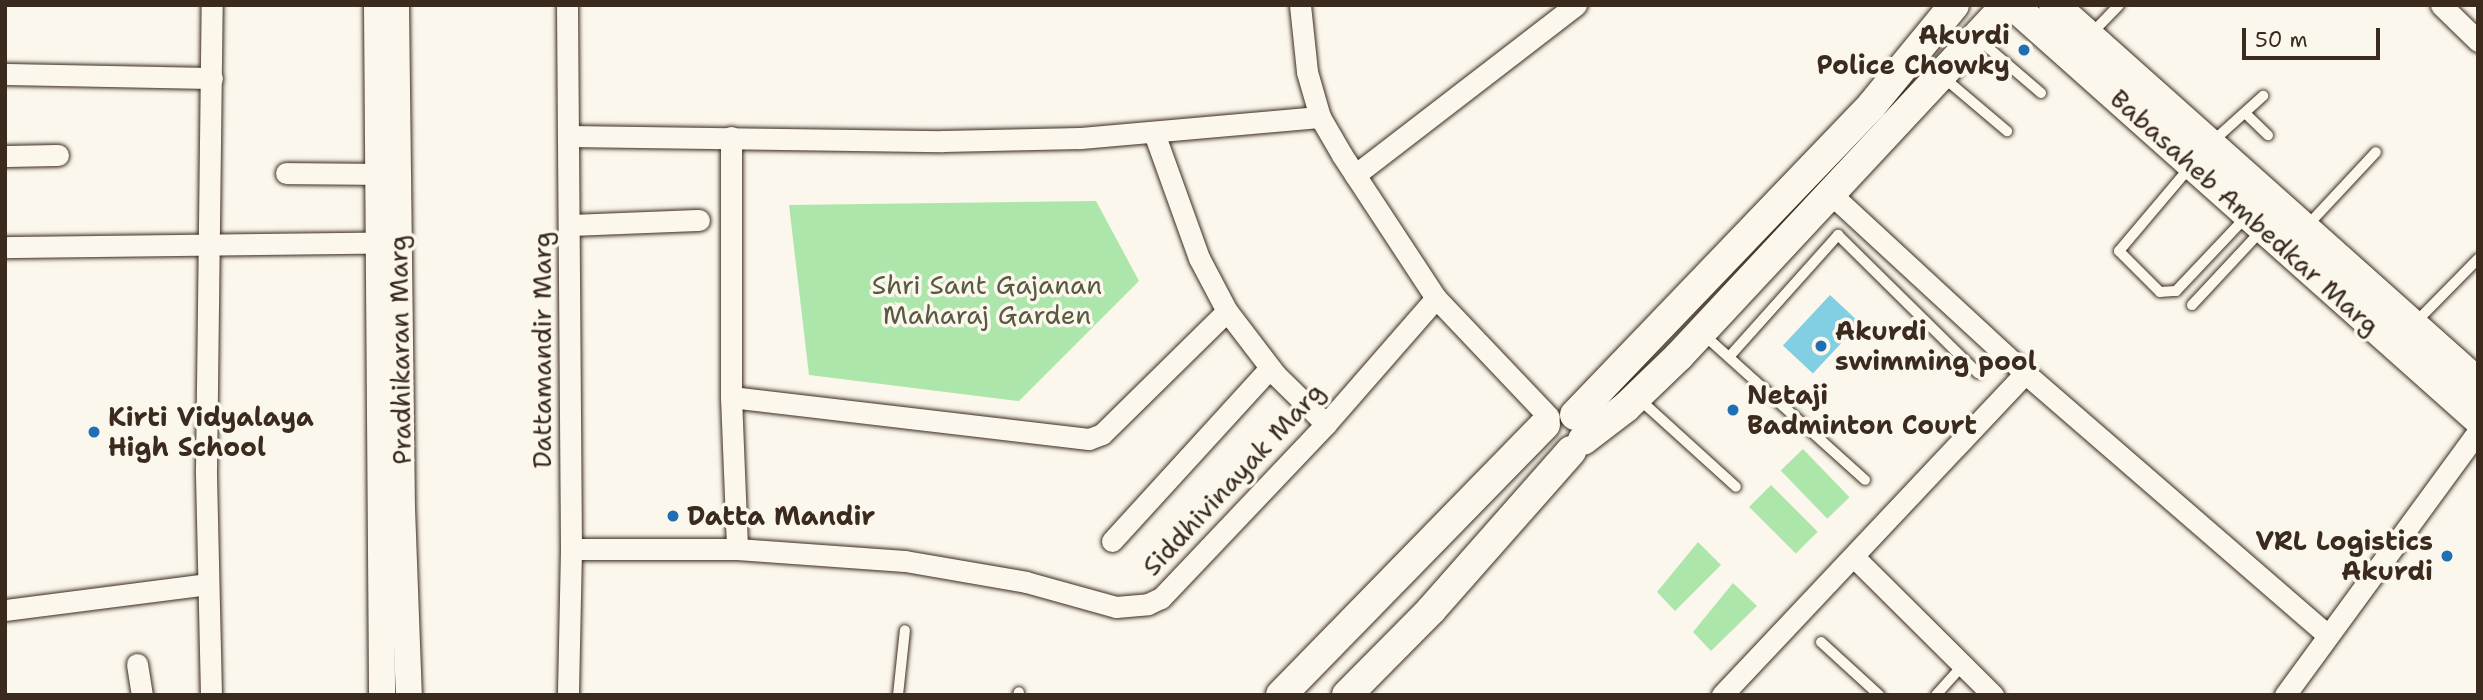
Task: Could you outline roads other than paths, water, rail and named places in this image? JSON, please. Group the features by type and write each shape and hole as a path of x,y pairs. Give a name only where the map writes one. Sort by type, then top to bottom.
{"main road":[{"name":"Babasaheb Ambedkar Marg","path":"1281,695 1564,430 1872,105 1954,5"},
{"name":"Babasaheb Ambedkar Marg","path":"2054,5 2089,36 2201,154 2256,221 2478,419"},
{"name":"Babasaheb Ambedkar Marg","path":"1347,695 1431,610 1564,430 1636,396 1832,195 2006,6 2201,154 2305,228 2413,325 2475,374"}],"street":[{"path":"211,695 207,584 212,5"},
{"name":"Pradhikaran Marg","path":"377,5 377,174 388,242 409,695"},
{"name":"Pradhikaran Marg","path":"382,695 388,242 396,5"},
{"name":"Dattamandir Marg","path":"567,5 571,549 568,695"},
{"path":"1300,5 1307,72 1320,117 1355,175 1436,298 1564,430"},
{"path":"1355,175 1576,5"},
{"path":"2441,5 2478,41"},
{"path":"5,74 212,78"},
{"path":"568,136 943,141 1154,133 1320,117"},
{"path":"1154,133 1199,258 1227,311 1270,368 1326,424"},
{"path":"731,137 731,397 737,549"},
{"path":"5,156 58,156"},
{"path":"286,173 377,174"},
{"path":"1832,195 2025,373 2328,635"},
{"path":"569,225 699,220"},
{"path":"5,247 388,242"},
{"name":"Siddhivinayak Marg","path":"571,549 737,549 905,561 1026,582 1116,607 1148,604 1161,598 1326,424 1436,298"},
{"path":"731,397 1089,439 1102,434 1227,311"},
{"path":"1112,541 1270,368"},
{"path":"1722,695 2025,373"},
{"path":"2284,695 2478,431"},
{"path":"1854,557 1993,695"},
{"path":"5,610 207,584"},
{"path":"137,664 142,695"}],"lane":[{"path":"2089,36 2119,5"},
{"path":"1976,37 2041,93"},
{"path":"1941,75 2007,131"},
{"path":"2256,221 2176,292 2160,292 2119,251 2201,154 2263,96"},
{"path":"2245,113 2268,135"},
{"path":"2305,228 2376,152"},
{"path":"2192,305 2256,221"},
{"path":"1729,357 1838,235 1978,373"},
{"path":"2413,325 2478,259"},
{"path":"1701,332 1866,480"},
{"path":"1636,396 1736,487"},
{"path":"898,695 905,630"},
{"path":"1821,642 1879,695"},
{"path":"1936,695 1963,665"}],"water":[{"path":"1830,295 1860,323 1813,373 1783,345"}],"place":[{"name":"Akurdi Police Chowky","path":"2024,50"},
{"name":"Akurdi swimming pool","path":"1821,346"},
{"name":"Netaji Badminton Court","path":"1733,410"},
{"name":"Kirti Vidyalaya High School","path":"94,432"},
{"name":"Datta Mandir","path":"673,516"},
{"name":"VRL Logistics Akurdi","path":"2447,556"}],"park label":[{"name":"Shri Sant Gajanan Maharaj Garden","path":"987,300"}]}
